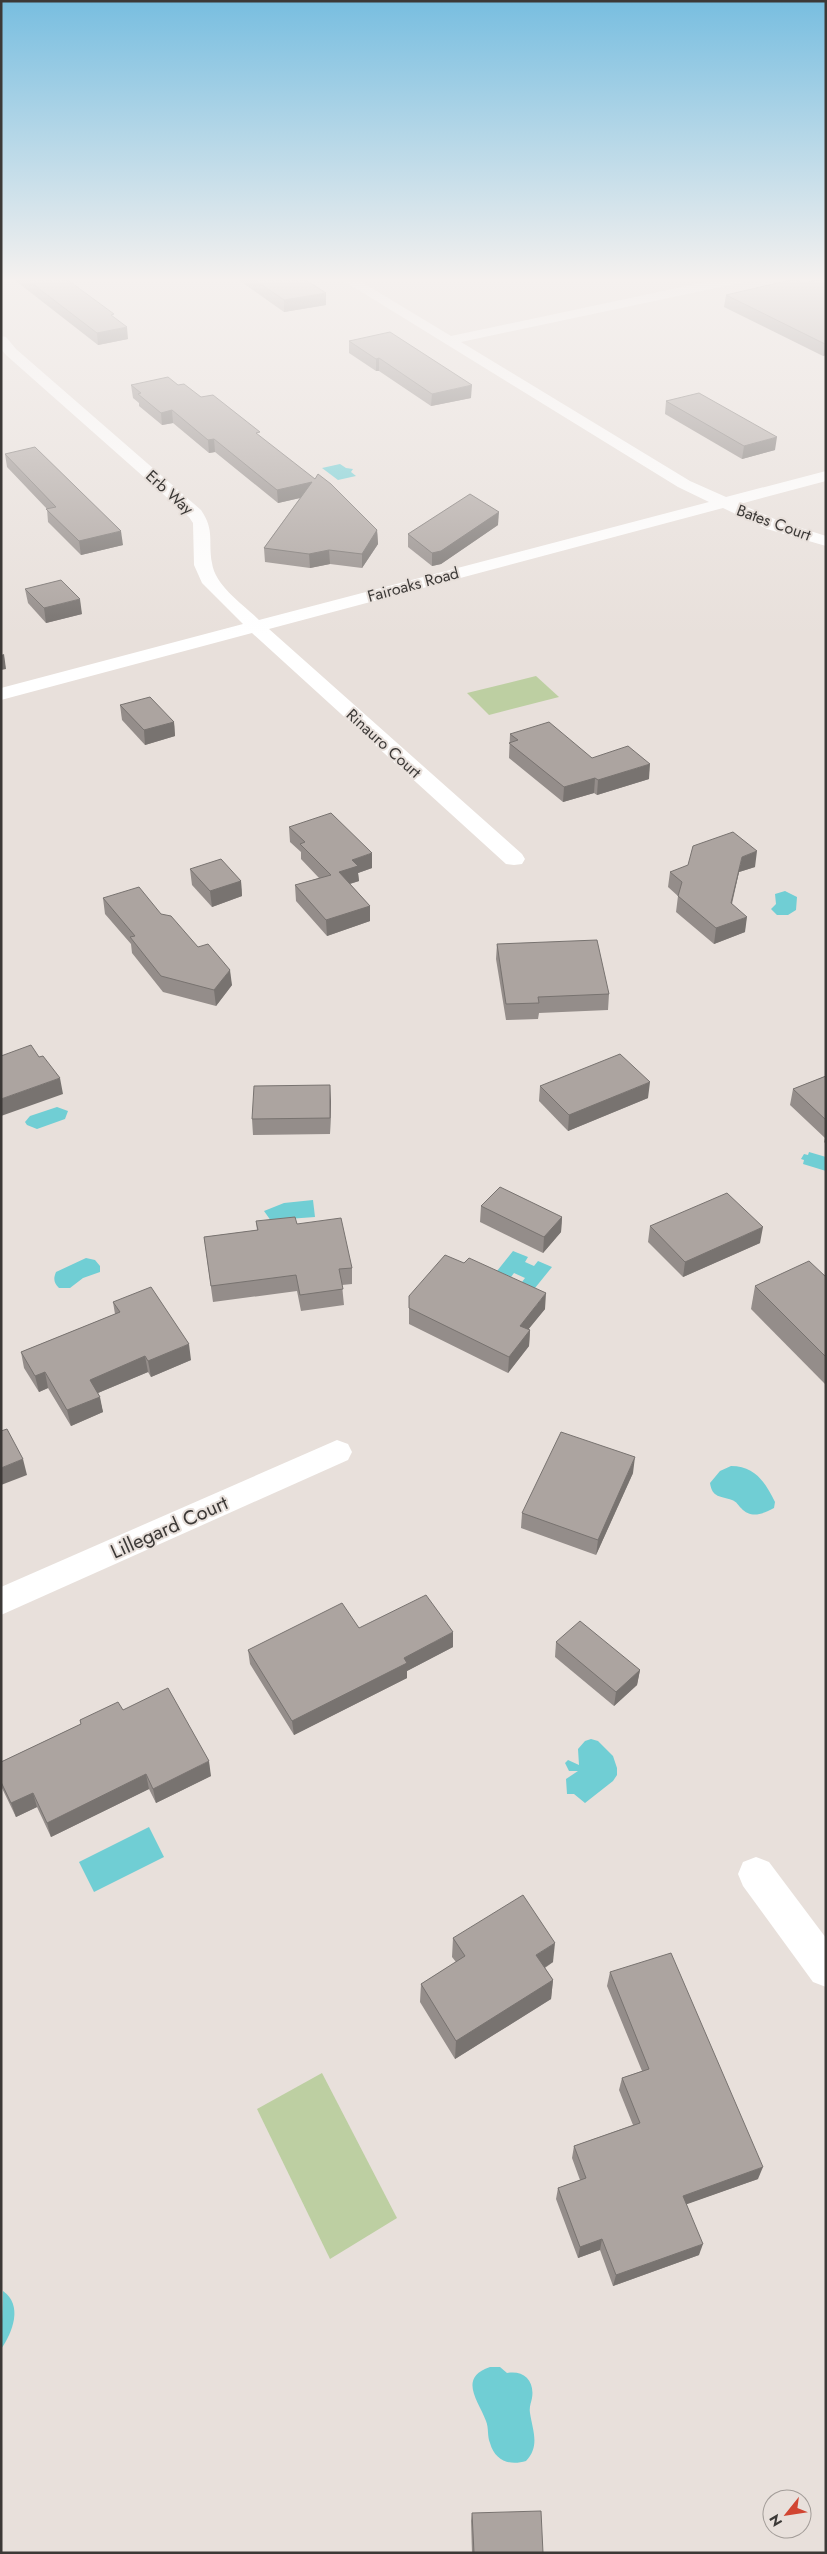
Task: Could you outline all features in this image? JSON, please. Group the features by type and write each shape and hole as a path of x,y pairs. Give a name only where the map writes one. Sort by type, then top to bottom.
{"street":[{"name":"Erb Way","path":"61,397 195,514 201,523 202,565 211,583 255,626"},
{"name":"Bates Court","path":"541,397 684,484 773,525 826,541"},
{"name":"Fairoaks Road","path":"1,694 826,476"},
{"name":"Rinauro Court","path":"255,626 514,859"},
{"name":"Lillegard Court","path":"1,1602 337,1452"},
{"path":"756,1874 826,1969"}],"green space":[{"path":"536,676 559,697 489,715 467,693"},
{"path":"322,2073 397,2218 330,2259 257,2109"}],"water":[{"path":"340,464 346,468 353,469 351,472 356,476 338,480 322,468"},
{"path":"785,891 797,897 796,910 788,915 777,915 771,909 776,904 775,894"},
{"path":"57,1107 68,1111 65,1119 37,1129 27,1125 25,1122 30,1116"},
{"path":"809,1152 826,1157 826,1171 803,1164 804,1160 801,1159 804,1154 808,1155"},
{"path":"313,1200 315,1217 288,1219 274,1225 264,1211 284,1203"},
{"path":"513,1251 528,1257 525,1262 534,1266 538,1261 552,1267 535,1288 522,1282 525,1278 514,1273 511,1277 497,1271"},
{"path":"86,1258 95,1260 100,1266 100,1272 83,1278 70,1288 59,1288 54,1281 56,1272"},
{"path":"731,1466 747,1469 758,1476 775,1502 774,1508 761,1514 753,1514 745,1511 734,1501 715,1494 710,1483 720,1471"},
{"path":"591,1739 598,1741 613,1756 617,1775 613,1781 585,1803 574,1794 567,1794 566,1779 578,1771 569,1771 565,1763 568,1760 579,1765 578,1749 585,1741"},
{"path":"149,1827 164,1857 94,1892 79,1862"},
{"path":"3,2291 13,2304 14,2319 9,2335 1,2349"},
{"path":"490,2367 500,2367 507,2373 513,2372 523,2375 530,2381 532,2386 530,2411 534,2444 533,2450 526,2461 514,2463 504,2461 492,2449 487,2424 473,2390 475,2377"}],"building":[{"path":"142,397 216,397 260,432 256,433 315,479 318,474 331,484 377,530 362,554 329,550 309,554 264,548 312,482 277,490 214,439 208,440 172,410 161,413"},
{"path":"682,397 706,397 777,437 744,446 666,401"},
{"path":"35,447 121,531 79,541 46,509 56,507 5,454"},
{"path":"470,494 499,512 441,551 432,553 408,534"},
{"path":"61,580 80,599 44,608 25,589"},
{"path":"150,697 174,722 144,730 120,705"},
{"path":"549,722 592,758 628,746 650,764 598,780 595,778 564,787 509,743 518,740 510,734"},
{"path":"331,813 372,853 352,860 358,866 339,872 370,906 326,920 295,885 331,875 300,844 305,842 289,827"},
{"path":"733,832 757,851 742,857 731,903 747,917 716,928 678,896 682,882 670,872 688,865 693,846"},
{"path":"221,859 241,881 210,891 190,869"},
{"path":"139,887 161,914 171,916 198,947 208,944 230,970 214,990 161,976 130,937 135,936 103,898"},
{"path":"597,940 609,994 538,997 539,1003 506,1004 497,944"},
{"path":"31,1045 39,1057 43,1056 60,1078 1,1099 1,1056"},
{"path":"620,1054 650,1082 569,1115 540,1086"},
{"path":"826,1076 826,1120 793,1089"},
{"path":"330,1085 330,1118 252,1119 254,1086"},
{"path":"500,1187 562,1217 544,1237 481,1206"},
{"path":"727,1193 763,1227 685,1262 650,1226"},
{"path":"295,1217 297,1224 341,1218 352,1268 339,1269 343,1289 300,1295 296,1275 211,1286 204,1237 258,1230 256,1221"},
{"path":"445,1255 464,1263 469,1258 546,1293 520,1326 530,1330 509,1357 409,1308 409,1296"},
{"path":"809,1261 826,1277 826,1357 755,1286"},
{"path":"151,1287 189,1344 148,1361 145,1356 90,1380 100,1397 67,1410 45,1372 35,1376 21,1352 120,1312 113,1302"},
{"path":"7,1429 23,1459 1,1468 1,1431"},
{"path":"561,1432 635,1457 598,1540 522,1513"},
{"path":"426,1595 453,1632 404,1658 407,1663 292,1721 248,1650 342,1603 359,1628"},
{"path":"580,1621 640,1670 616,1692 556,1642"},
{"path":"168,1688 209,1761 153,1789 146,1774 47,1823 33,1793 11,1803 1,1782 1,1762 81,1724 80,1720 118,1702 123,1710"},
{"path":"523,1895 555,1943 536,1955 553,1980 456,2041 421,1984 465,1956 453,1938"},
{"path":"671,1953 763,2167 683,2196 703,2244 616,2275 602,2239 580,2247 558,2188 586,2178 574,2146 640,2123 622,2078 649,2069 610,1972"},
{"path":"541,2511 543,2553 474,2553 472,2513"}]}
